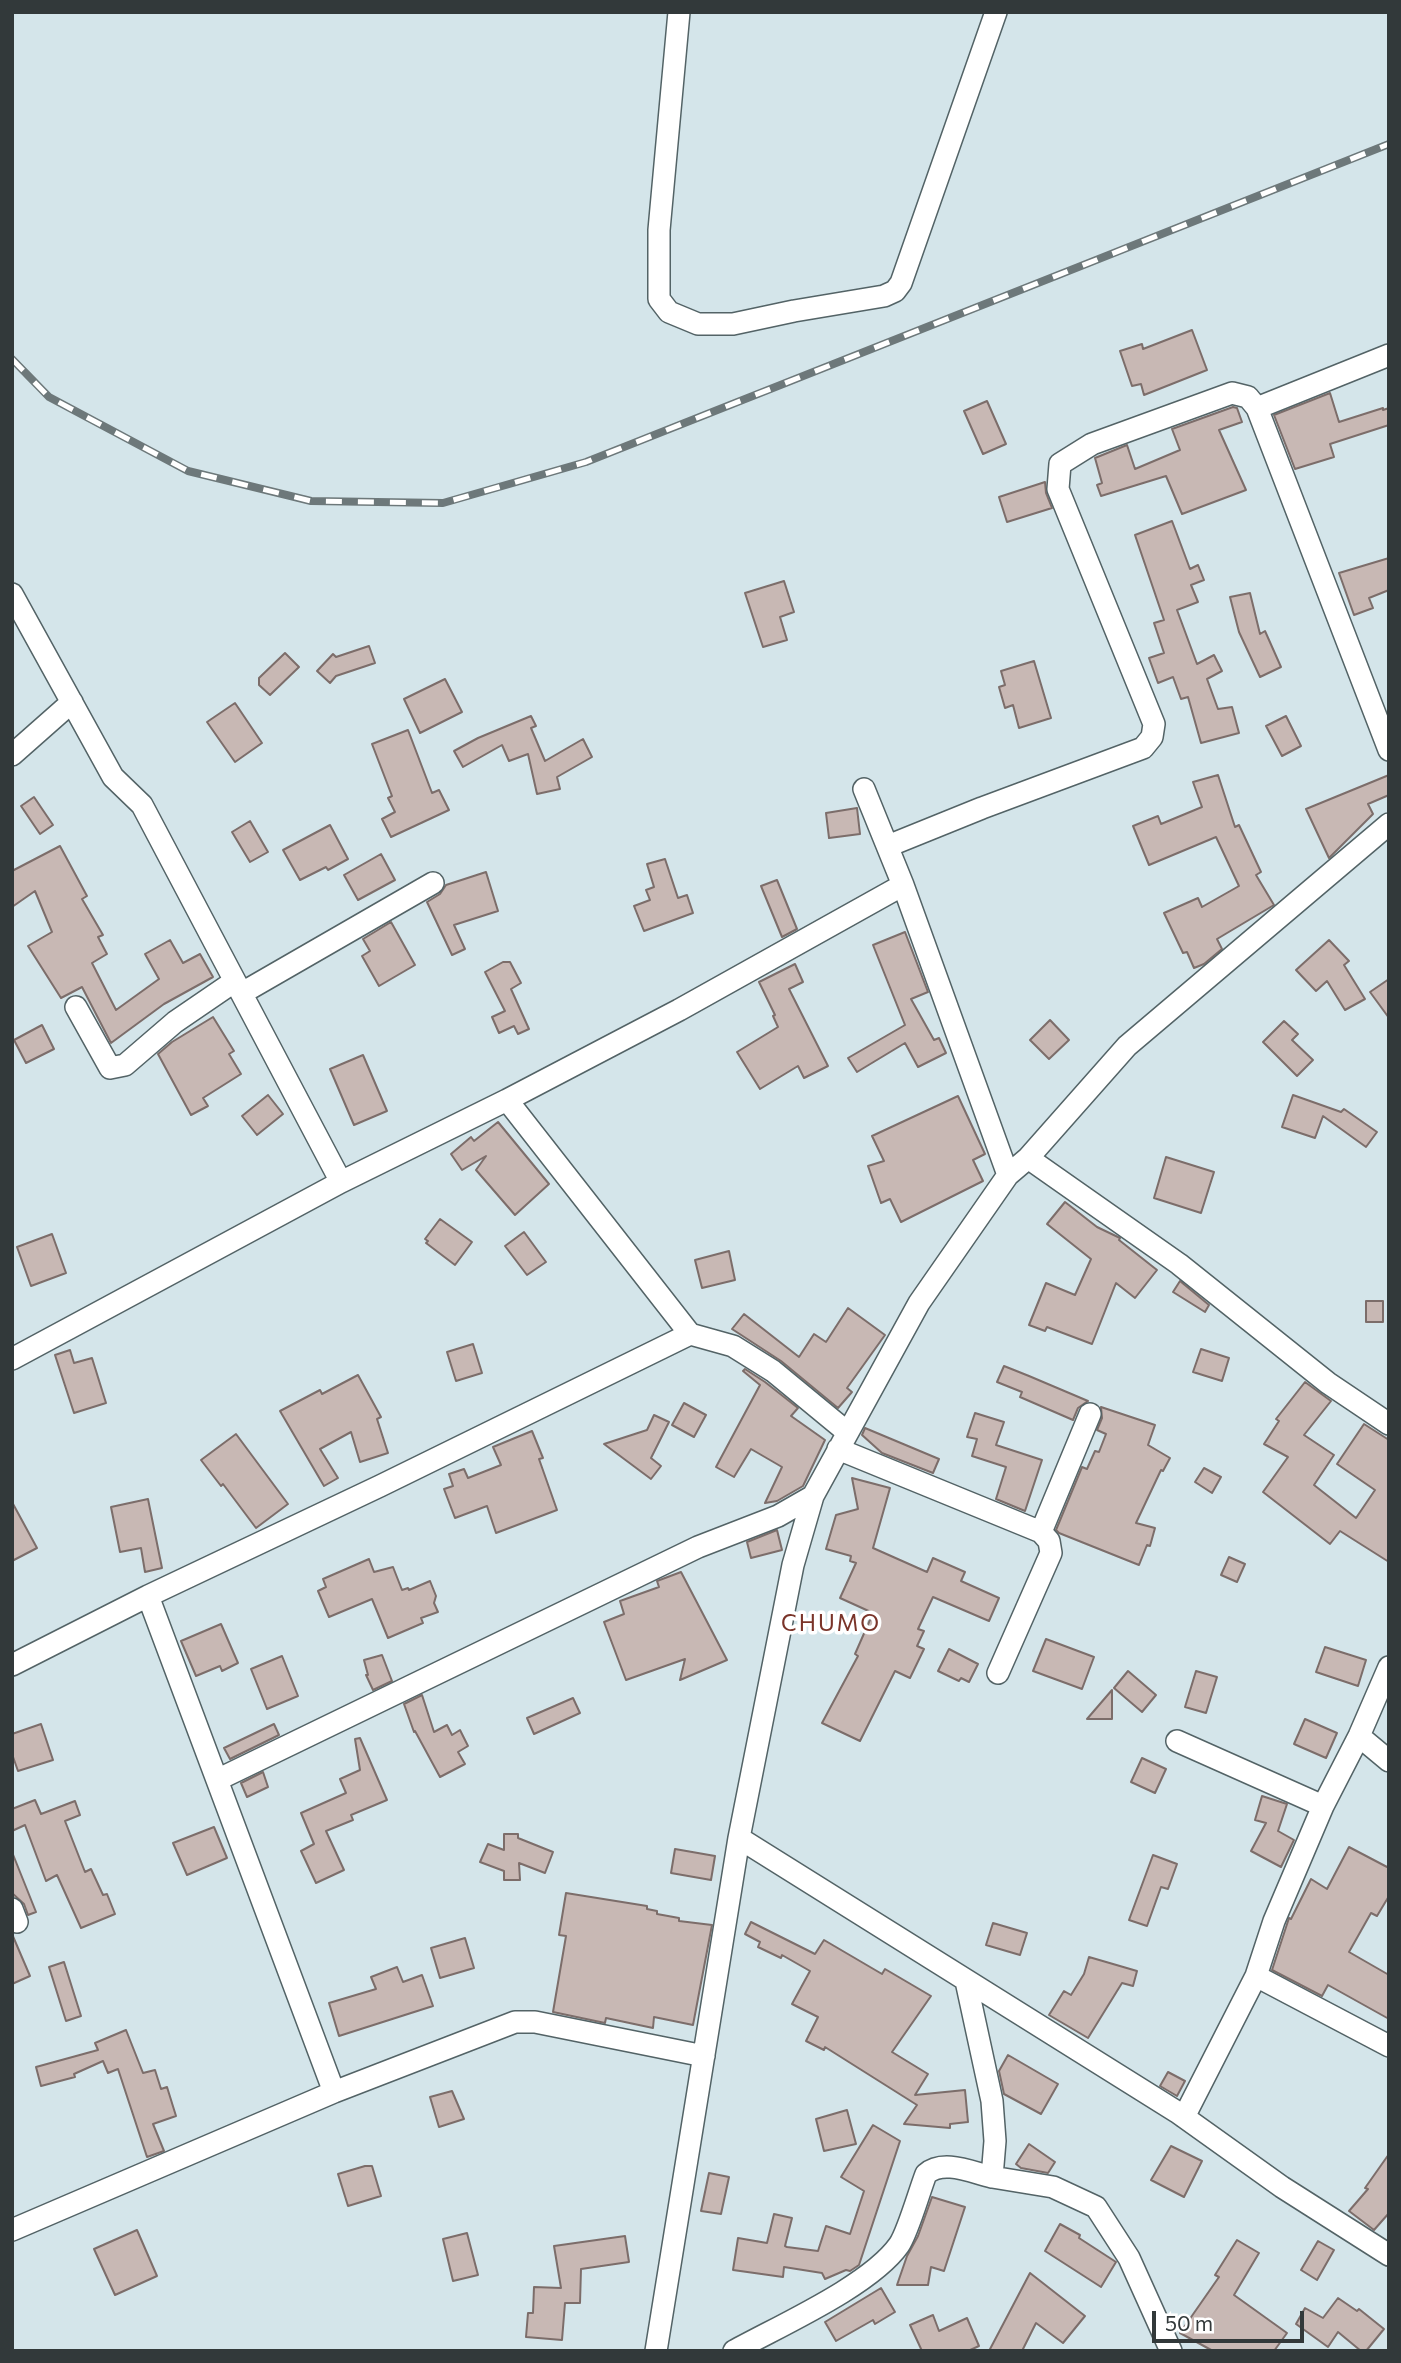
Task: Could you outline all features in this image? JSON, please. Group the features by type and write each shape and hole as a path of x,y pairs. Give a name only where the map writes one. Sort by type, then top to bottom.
{"street":[{"path":"679,12 659,230 658,294 669,312 698,324 733,324 794,310 884,296 895,291 901,283 996,12"},
{"path":"1257,408 1389,355"},
{"path":"888,846 1143,748 1152,737 1154,724 1058,489 1060,464 1092,444 1232,393 1248,397 1257,408 1389,750"},
{"path":"12,594 113,777 142,805 341,1182"},
{"path":"12,755 72,702"},
{"path":"864,789 903,885 1009,1175"},
{"path":"656,2351 738,1838 793,1565 813,1496 919,1303 1009,1175 1028,1158 1127,1046 1389,824"},
{"path":"76,1006 110,1068 125,1065 175,1022 433,883"},
{"path":"12,1359 341,1182 508,1100 736,979 903,885"},
{"path":"508,1100 690,1334 733,1346 774,1371 843,1441 1041,1532 1049,1541 1051,1553 998,1673"},
{"path":"1028,1158 1179,1265 1328,1383 1389,1424"},
{"path":"12,1665 690,1334"},
{"path":"1041,1532 1090,1415"},
{"path":"217,1780 698,1547 778,1516 813,1496"},
{"path":"149,1596 334,2092"},
{"path":"1184,2117 1256,1976 1274,1921 1323,1806 1359,1736 1389,1667"},
{"path":"1359,1736 1389,1761"},
{"path":"1177,1741 1323,1806"},
{"path":"738,1838 1184,2117 1282,2187 1389,2255"},
{"path":"1256,1976 1389,2046"},
{"path":"966,1981 992,2101 995,2141 992,2177"},
{"path":"12,2230 334,2092 516,2022 535,2022 704,2056"},
{"path":"734,2351 859,2282 883,2262 900,2245 926,2174 932,2168 941,2166 1053,2187 1096,2207 1129,2258 1171,2351"}],"building":[{"path":"1192,330 1207,370 1144,395 1141,384 1132,386 1120,351 1142,344 1143,349"},
{"path":"1330,393 1339,422 1389,408 1389,425 1330,444 1334,457 1295,469 1274,415"},
{"path":"987,401 1006,444 983,454 964,411"},
{"path":"1233,407 1237,408 1242,422 1219,430 1246,490 1182,514 1166,476 1101,496 1097,485 1102,483 1095,458 1127,445 1135,469 1180,450 1172,429"},
{"path":"1045,482 1052,508 1007,522 999,497"},
{"path":"1172,521 1190,569 1198,565 1204,580 1191,585 1198,602 1177,610 1197,664 1214,655 1222,671 1207,679 1218,709 1232,707 1239,733 1201,743 1188,697 1181,699 1173,677 1158,683 1149,658 1164,653 1154,623 1164,620 1135,535"},
{"path":"1389,558 1389,590 1369,598 1373,608 1354,615 1339,573"},
{"path":"784,581 794,612 780,617 787,640 763,647 745,593"},
{"path":"1250,593 1260,634 1265,631 1281,667 1260,677 1239,632 1230,597"},
{"path":"369,646 375,663 336,676 330,683 317,671 333,654 336,657"},
{"path":"285,653 299,667 270,695 259,685 259,678"},
{"path":"1034,661 1051,718 1019,728 1013,705 1005,708 999,687 1005,685 1001,671"},
{"path":"445,679 462,712 420,733 404,699"},
{"path":"235,703 262,743 235,762 207,722"},
{"path":"531,716 536,726 531,728 545,761 583,739 592,757 557,777 560,789 537,794 528,754 509,761 502,745 463,767 454,751"},
{"path":"1286,716 1301,746 1282,756 1266,726"},
{"path":"408,730 432,793 439,790 449,810 391,837 382,819 395,812 388,798 392,796 372,744"},
{"path":"1218,775 1235,827 1239,825 1261,872 1256,875 1274,905 1217,939 1222,949 1204,964 1194,968 1187,952 1183,953 1164,913 1198,898 1202,907 1239,886 1216,837 1149,865 1133,826 1158,816 1161,824 1202,807 1193,782"},
{"path":"1389,775 1389,795 1368,804 1373,814 1329,858 1306,809"},
{"path":"34,797 53,825 40,834 21,806"},
{"path":"857,808 860,834 829,838 826,813"},
{"path":"250,821 268,852 250,862 232,832"},
{"path":"330,825 348,859 300,880 283,850"},
{"path":"60,846 87,896 82,899 103,935 98,937 107,954 92,963 116,1010 159,979 145,954 170,940 183,963 200,954 213,977 164,1004 111,1043 82,987 61,998 28,946 52,932 35,891 12,907 12,871"},
{"path":"381,854 395,880 358,900 344,875"},
{"path":"665,859 678,898 687,895 693,913 644,931 634,906 650,900 646,890 654,887 647,864"},
{"path":"486,872 498,911 454,925 465,949 452,955 427,902 440,894 446,885"},
{"path":"777,880 797,929 782,937 761,886"},
{"path":"391,922 415,965 379,986 362,956 370,951 363,939"},
{"path":"905,932 928,992 911,999 934,1040 939,1038 946,1053 918,1067 905,1043 857,1072 848,1058 905,1025 873,945"},
{"path":"1329,940 1349,961 1344,965 1365,999 1345,1010 1327,981 1316,991 1296,970"},
{"path":"503,962 510,962 521,983 511,989 529,1029 518,1034 514,1026 499,1033 492,1017 505,1011 485,972"},
{"path":"795,964 803,982 789,989 828,1066 804,1078 798,1066 760,1089 737,1052 778,1027 759,982"},
{"path":"1389,979 1389,1018 1370,992"},
{"path":"213,1017 234,1051 229,1054 241,1074 203,1098 208,1106 191,1115 158,1054 172,1042"},
{"path":"1050,1020 1069,1040 1049,1059 1030,1040"},
{"path":"1284,1021 1298,1034 1292,1040 1313,1060 1297,1076 1263,1042"},
{"path":"42,1025 54,1049 26,1063 14,1040"},
{"path":"363,1055 387,1111 354,1125 330,1069"},
{"path":"268,1095 283,1114 257,1135 242,1116"},
{"path":"1293,1095 1341,1112 1344,1109 1377,1132 1366,1147 1323,1116 1315,1138 1282,1127"},
{"path":"958,1096 985,1154 973,1160 983,1181 901,1222 890,1199 881,1203 868,1166 884,1161 872,1136"},
{"path":"498,1122 549,1184 515,1215 476,1170 486,1156 462,1170 451,1154 471,1137 474,1141"},
{"path":"1166,1157 1214,1172 1201,1213 1154,1198"},
{"path":"1065,1202 1097,1227 1120,1238 1119,1240 1157,1270 1135,1298 1116,1283 1092,1344 1047,1327 1045,1331 1029,1325 1046,1283 1075,1295 1091,1259 1047,1224"},
{"path":"440,1219 472,1242 455,1265 426,1243 428,1241 425,1239"},
{"path":"524,1232 546,1262 527,1275 505,1246"},
{"path":"52,1234 66,1273 31,1286 17,1247"},
{"path":"729,1251 735,1280 702,1288 695,1260"},
{"path":"1180,1281 1209,1305 1205,1312 1173,1292"},
{"path":"1366,1301 1383,1301 1383,1322 1366,1322"},
{"path":"848,1308 885,1335 847,1388 852,1392 838,1408 781,1361 732,1329 744,1314 799,1357 814,1334 826,1342"},
{"path":"473,1344 482,1373 456,1381 447,1352"},
{"path":"1201,1349 1229,1358 1222,1381 1193,1372"},
{"path":"70,1350 74,1363 92,1358 106,1403 74,1413 55,1355"},
{"path":"1004,1366 1088,1401 1078,1408 1073,1420 1020,1397 1022,1392 997,1382"},
{"path":"745,1369 798,1408 791,1416 825,1440 803,1486 777,1501 765,1503 782,1467 751,1449 734,1477 716,1467 760,1385 743,1371"},
{"path":"358,1375 381,1417 377,1419 388,1453 360,1462 351,1432 320,1449 338,1478 324,1486 280,1411 320,1390 322,1394"},
{"path":"1305,1382 1331,1401 1304,1435 1334,1455 1314,1485 1356,1518 1375,1490 1337,1464 1364,1424 1389,1440 1389,1562 1340,1531 1330,1544 1263,1492 1288,1457 1264,1444 1279,1421 1276,1419"},
{"path":"684,1403 706,1415 694,1437 672,1425"},
{"path":"1101,1407 1155,1425 1148,1445 1170,1458 1163,1471 1161,1470 1136,1523 1155,1528 1150,1546 1147,1545 1139,1565 1056,1530 1082,1467 1087,1469 1095,1451 1099,1452 1106,1434 1097,1430 1102,1418"},
{"path":"975,1413 1004,1422 996,1445 1042,1460 1025,1511 996,1499 1006,1467 972,1456 977,1439 967,1437"},
{"path":"654,1415 669,1422 651,1458 661,1466 651,1479 604,1444 647,1430"},
{"path":"865,1428 939,1459 933,1473 882,1453 862,1435"},
{"path":"532,1431 543,1458 539,1459 557,1510 496,1533 487,1506 455,1518 444,1489 453,1486 449,1474 464,1469 468,1478 501,1465 493,1447"},
{"path":"236,1434 288,1504 256,1528 201,1460"},
{"path":"1204,1468 1221,1477 1212,1493 1195,1482"},
{"path":"852,1478 890,1488 873,1548 927,1572 933,1558 965,1572 961,1581 999,1598 989,1621 933,1597 918,1629 924,1631 917,1646 924,1649 910,1678 895,1671 860,1741 822,1723 858,1656 855,1654 873,1613 840,1598 856,1563 850,1561 851,1556 826,1549 836,1515 858,1509"},
{"path":"148,1499 162,1568 145,1572 141,1548 120,1552 111,1507"},
{"path":"12,1502 37,1548 12,1561"},
{"path":"777,1530 782,1550 751,1558 747,1542"},
{"path":"1229,1557 1245,1564 1237,1582 1221,1575"},
{"path":"369,1559 374,1572 393,1567 402,1590 409,1590 430,1581 438,1612 421,1618 423,1623 388,1638 372,1599 329,1617 318,1591 326,1587 323,1579"},
{"path":"681,1572 727,1660 680,1680 685,1659 626,1680 604,1622 624,1614 620,1601 659,1587 657,1581"},
{"path":"221,1624 238,1663 222,1671 220,1666 196,1676 181,1641"},
{"path":"1046,1639 1094,1657 1082,1689 1033,1671"},
{"path":"1325,1647 1366,1660 1358,1686 1316,1672"},
{"path":"949,1649 978,1664 969,1682 961,1678 959,1681 938,1671"},
{"path":"382,1655 392,1681 373,1690 366,1675 364,1660"},
{"path":"282,1656 298,1696 267,1709 251,1669"},
{"path":"1128,1671 1156,1695 1142,1712 1114,1688"},
{"path":"1196,1671 1217,1677 1206,1713 1185,1707"},
{"path":"1112,1690 1112,1719 1087,1719"},
{"path":"422,1695 434,1732 447,1725 452,1735 460,1730 468,1746 458,1752 465,1764 440,1777 414,1732 404,1704"},
{"path":"573,1698 580,1713 534,1734 527,1718"},
{"path":"1305,1719 1337,1733 1326,1758 1294,1744"},
{"path":"41,1724 53,1760 18,1771 12,1754 12,1734"},
{"path":"274,1724 279,1735 230,1759 224,1748"},
{"path":"360,1738 387,1800 351,1815 353,1820 326,1831 344,1870 316,1883 301,1851 314,1844 301,1813 346,1793 340,1779 360,1770 355,1739"},
{"path":"1142,1758 1166,1769 1155,1793 1131,1782"},
{"path":"263,1772 268,1787 247,1797 241,1783"},
{"path":"1262,1796 1287,1804 1278,1831 1294,1840 1281,1867 1251,1851 1266,1823 1255,1820"},
{"path":"35,1800 41,1814 75,1801 80,1815 65,1821 85,1872 91,1869 103,1895 107,1894 115,1914 81,1928 57,1875 46,1881 25,1825 12,1831 12,1809"},
{"path":"214,1827 227,1858 187,1875 173,1843"},
{"path":"504,1834 518,1834 518,1838 553,1852 545,1873 519,1863 520,1880 504,1880 504,1871 480,1862 488,1844 504,1850"},
{"path":"1349,1847 1389,1868 1389,1896 1377,1916 1371,1913 1349,1952 1389,1975 1389,2019 1328,1985 1322,1996 1272,1970 1289,1918 1291,1919 1311,1879 1327,1889"},
{"path":"675,1849 715,1856 711,1880 671,1873"},
{"path":"12,1852 36,1912 28,1915 24,1904 12,1893"},
{"path":"1153,1855 1177,1864 1168,1889 1161,1887 1147,1926 1129,1920"},
{"path":"566,1893 647,1906 647,1909 657,1911 657,1914 679,1918 679,1921 712,1925 693,2025 654,2017 653,2028 606,2018 605,2023 553,2012 566,1936 559,1935"},
{"path":"751,1922 815,1954 824,1940 882,1974 885,1969 931,1996 892,2052 928,2074 915,2095 965,2090 968,2122 950,2124 950,2128 904,2124 917,2105 825,2047 824,2050 806,2041 818,2017 792,2004 810,1971 782,1955 781,1958 758,1947 760,1942 745,1934"},
{"path":"993,1923 1027,1933 1020,1955 986,1945"},
{"path":"12,1934 30,1976 12,1984"},
{"path":"465,1938 474,1968 440,1978 431,1948"},
{"path":"1089,1957 1137,1971 1133,1986 1122,1983 1088,2038 1049,2015 1064,1991 1071,1995 1084,1974"},
{"path":"64,1962 81,2016 66,2021 49,1967"},
{"path":"397,1967 403,1982 422,1975 433,2006 339,2036 329,2003 376,1989 371,1977"},
{"path":"126,2030 143,2073 155,2070 161,2089 167,2087 176,2116 153,2124 164,2151 147,2157 118,2069 108,2073 103,2061 74,2074 75,2077 41,2086 36,2067 98,2050 95,2043"},
{"path":"1008,2055 1058,2084 1041,2114 1004,2094 999,2071"},
{"path":"1168,2072 1185,2081 1177,2096 1160,2086"},
{"path":"452,2091 464,2119 439,2127 430,2097"},
{"path":"847,2110 856,2144 824,2151 816,2119"},
{"path":"873,2125 900,2141 859,2265 850,2271 846,2270 825,2279 822,2273 784,2267 783,2277 733,2270 738,2238 767,2243 774,2214 792,2218 785,2246 787,2247 818,2251 826,2226 850,2234 864,2191 841,2177"},
{"path":"1029,2144 1055,2162 1048,2173 1021,2168 1016,2164"},
{"path":"1171,2146 1202,2161 1184,2197 1151,2180"},
{"path":"1389,2154 1389,2213 1374,2230 1349,2211 1368,2189 1365,2188"},
{"path":"372,2166 381,2196 348,2206 338,2174"},
{"path":"709,2173 729,2177 721,2214 701,2211"},
{"path":"932,2197 965,2207 944,2271 931,2267 928,2285 897,2285 907,2256 918,2236"},
{"path":"1060,2224 1080,2235 1079,2238 1116,2262 1101,2287 1045,2251"},
{"path":"137,2230 157,2276 115,2295 94,2249"},
{"path":"467,2233 478,2275 453,2281 443,2239"},
{"path":"625,2236 629,2262 581,2269 580,2303 565,2303 562,2340 526,2337 528,2313 533,2313 534,2287 561,2288 554,2246"},
{"path":"1237,2240 1259,2253 1234,2295 1287,2333 1274,2351 1213,2351 1180,2333 1219,2277 1215,2275"},
{"path":"1318,2241 1334,2250 1317,2280 1301,2270"},
{"path":"1030,2273 1085,2316 1063,2343 1036,2323 1022,2351 989,2351"},
{"path":"881,2288 895,2312 875,2324 873,2320 836,2341 825,2322"},
{"path":"1338,2298 1357,2311 1359,2309 1384,2329 1366,2351 1361,2351 1338,2332 1328,2347 1296,2324 1305,2308 1323,2318"},
{"path":"933,2315 939,2331 967,2318 979,2346 968,2351 922,2351 910,2325"}],"railway":[{"path":"12,359 49,397 188,471 311,501 443,503 586,462 1389,144"}],"district":[{"name":"CHUMO","path":"831,1623"}]}
